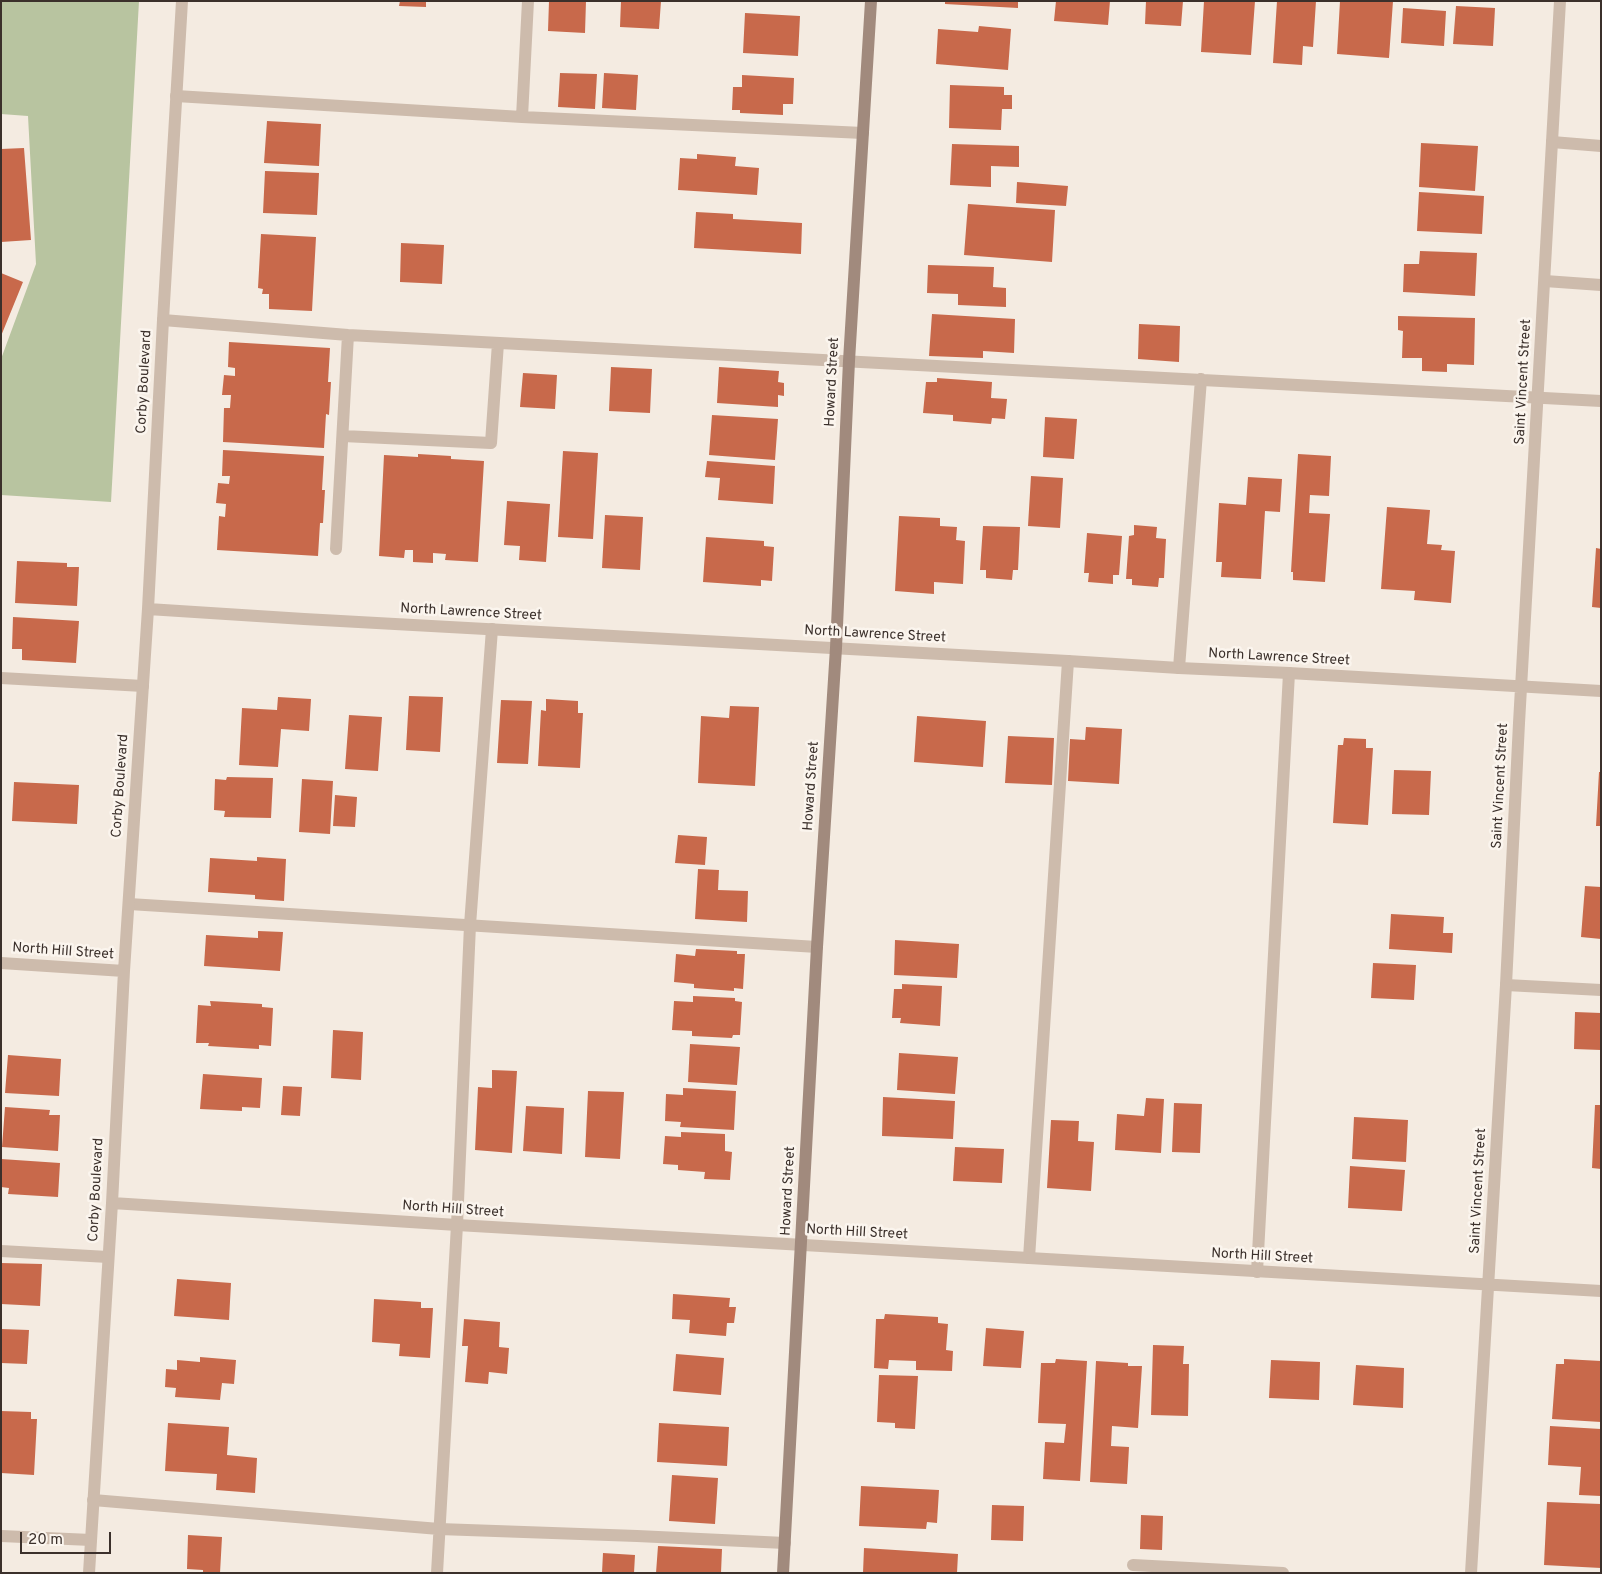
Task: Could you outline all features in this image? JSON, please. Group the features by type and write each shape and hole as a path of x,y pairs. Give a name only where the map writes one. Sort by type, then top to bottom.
{"street":[{"name":"Corby Boulevard","path":"89,1573 128,904 148,609 182,1"},
{"path":"522,117 528,1"},
{"name":"Howard Street","path":"783,1573 836,648 849,361 871,1"},
{"name":"Saint Vincent Street","path":"1471,1573 1506,985 1560,1"},
{"path":"176,96 522,117 863,133"},
{"path":"1552,142 1601,146"},
{"path":"1545,281 1601,285"},
{"path":"163,320 348,335 1601,401"},
{"path":"336,549 348,335"},
{"path":"343,436 491,444 498,343"},
{"path":"1179,668 1201,380"},
{"name":"North Lawrence Street","path":"148,609 1601,691"},
{"path":"437,1573 457,1225 470,925 492,629"},
{"path":"1030,1258 1068,660"},
{"path":"1257,1272 1289,673"},
{"path":"1,678 143,686"},
{"path":"128,904 818,947"},
{"name":"North Hill Street","path":"1,963 124,971"},
{"path":"1506,985 1601,990"},
{"name":"North Hill Street","path":"112,1203 802,1246 1601,1291"},
{"path":"1,1251 108,1257"},
{"path":"93,1500 439,1529 785,1543"},
{"path":"1,1536 91,1540"},
{"path":"1134,1565 1283,1573"}],"green space":[{"path":"1,1 139,1 111,502 1,495 1,359 36,264 28,116 1,114"}],"building":[{"path":"400,1 426,1 426,7 399,6"},
{"path":"549,1 586,1 585,33 548,31"},
{"path":"621,1 661,1 659,29 620,27"},
{"path":"945,1 1018,1 1018,8 945,4"},
{"path":"1056,1 1110,1 1108,25 1054,21"},
{"path":"1146,1 1183,1 1181,26 1145,24"},
{"path":"1204,1 1255,1 1251,55 1201,52"},
{"path":"1277,1 1316,1 1313,47 1303,46 1302,65 1273,63"},
{"path":"1340,1 1393,1 1389,58 1337,54"},
{"path":"1456,6 1495,8 1493,46 1453,44"},
{"path":"1403,8 1446,11 1444,46 1401,43"},
{"path":"745,13 800,16 798,56 743,53"},
{"path":"979,26 1011,29 1008,70 936,64 938,29 978,32"},
{"path":"560,73 597,74 595,109 558,107"},
{"path":"604,73 638,75 636,110 602,108"},
{"path":"742,75 794,78 793,104 783,104 783,115 740,113 740,110 732,110 733,87 742,87"},
{"path":"950,85 1004,87 1004,95 1012,95 1012,109 1002,109 1001,130 949,128"},
{"path":"267,121 321,124 319,166 264,163"},
{"path":"1421,143 1478,146 1475,191 1419,187"},
{"path":"952,144 1019,146 1019,167 991,166 991,187 950,185"},
{"path":"24,148 31,240 1,242 1,149"},
{"path":"697,154 736,157 735,166 759,168 757,195 678,190 680,158 697,159"},
{"path":"265,171 319,173 317,215 263,213"},
{"path":"1017,182 1068,186 1066,206 1016,203"},
{"path":"1419,192 1484,196 1482,234 1417,231"},
{"path":"968,204 1055,210 1052,262 964,255"},
{"path":"696,212 733,214 733,219 802,223 801,254 694,248"},
{"path":"261,234 316,237 312,311 269,309 269,294 262,294 263,289 258,288"},
{"path":"401,243 444,245 442,284 400,282"},
{"path":"1420,251 1477,253 1475,296 1403,292 1404,264 1419,264"},
{"path":"928,265 994,267 993,287 1006,288 1006,307 958,305 958,294 927,293"},
{"path":"1,273 23,282 1,336"},
{"path":"932,314 1015,319 1014,353 983,351 983,358 929,356"},
{"path":"1398,316 1475,318 1474,365 1447,364 1447,372 1422,371 1422,358 1402,358 1403,331 1398,330"},
{"path":"1139,324 1180,326 1179,362 1138,359"},
{"path":"229,342 330,348 328,382 331,382 329,415 326,414 324,448 223,442 224,408 230,408 231,395 222,395 224,375 235,376 235,368 228,367"},
{"path":"611,367 652,369 650,413 609,411"},
{"path":"719,367 779,371 778,382 784,383 784,396 778,395 778,407 717,403"},
{"path":"523,373 557,375 555,409 520,407"},
{"path":"937,378 992,382 991,398 1007,399 1005,419 992,418 991,424 953,421 953,415 923,413 926,382 937,382"},
{"path":"712,415 778,419 775,460 709,455"},
{"path":"1045,417 1077,419 1074,459 1043,457"},
{"path":"223,450 324,456 322,490 325,490 318,556 217,550 219,516 225,517 226,504 216,503 218,483 229,484 230,476 222,476"},
{"path":"563,451 598,453 593,539 558,537"},
{"path":"418,454 484,461 478,562 445,560 446,554 433,553 433,563 413,562 413,550 405,550 404,558 379,556 384,455 418,457"},
{"path":"1298,454 1331,456 1329,496 1310,495 1309,513 1330,514 1325,582 1293,580 1293,572 1291,572"},
{"path":"707,461 775,466 773,504 718,500 720,478 705,477"},
{"path":"1031,476 1063,478 1060,528 1028,526"},
{"path":"1248,477 1282,479 1280,512 1265,511 1261,579 1221,577 1222,562 1216,562 1219,503 1246,505"},
{"path":"507,501 550,504 546,562 519,560 520,546 504,545"},
{"path":"1387,507 1430,510 1427,544 1442,545 1441,550 1455,551 1451,603 1414,600 1415,591 1381,589"},
{"path":"605,515 643,517 640,570 602,568"},
{"path":"899,516 940,518 940,526 957,527 956,540 965,541 963,584 934,582 934,594 895,591"},
{"path":"1134,525 1157,527 1156,538 1166,539 1164,578 1159,578 1158,587 1132,585 1132,579 1126,579 1129,536 1134,535"},
{"path":"983,526 1020,527 1018,570 1013,570 1012,580 986,578 986,570 980,570"},
{"path":"1087,533 1122,536 1119,575 1113,575 1113,584 1088,582 1089,573 1084,573"},
{"path":"706,537 764,541 764,546 774,547 772,581 761,580 761,586 703,582"},
{"path":"1596,548 1601,549 1601,608 1592,607"},
{"path":"17,561 67,563 67,567 79,567 77,606 15,603"},
{"path":"13,617 79,621 76,663 22,660 22,649 12,649"},
{"path":"409,696 443,697 440,752 406,750"},
{"path":"278,697 311,699 309,731 281,729 278,767 239,765 242,708 277,710"},
{"path":"546,699 578,701 578,713 583,713 580,768 538,766 541,710 546,711"},
{"path":"501,700 532,701 528,764 497,763"},
{"path":"730,706 759,707 755,786 698,783 701,716 729,718"},
{"path":"349,715 382,717 378,771 345,769"},
{"path":"917,716 986,721 983,767 914,762"},
{"path":"1086,727 1122,729 1119,784 1068,781 1070,739 1085,740"},
{"path":"1008,736 1054,738 1052,785 1005,783"},
{"path":"1344,738 1366,739 1366,748 1373,748 1368,825 1333,823 1338,745 1343,745"},
{"path":"1394,770 1431,771 1429,815 1392,814"},
{"path":"1599,772 1601,772 1601,826 1596,826"},
{"path":"227,777 273,778 271,818 224,817 225,811 214,810 215,779 226,780"},
{"path":"302,779 333,781 330,834 299,832"},
{"path":"14,782 79,785 77,824 12,821"},
{"path":"335,795 357,797 355,827 333,826"},
{"path":"678,835 707,837 705,865 675,863"},
{"path":"257,857 286,859 284,901 255,899 255,895 208,892 210,858 257,861"},
{"path":"698,869 719,870 718,890 748,891 747,922 695,919"},
{"path":"1585,886 1601,887 1601,939 1581,937"},
{"path":"1391,914 1444,917 1443,933 1453,933 1452,953 1389,949"},
{"path":"258,931 283,932 280,971 204,966 206,935 258,938"},
{"path":"895,940 959,944 957,978 894,975"},
{"path":"696,949 737,951 737,954 745,954 743,989 734,988 734,991 694,988 694,984 674,982 676,954 695,956"},
{"path":"1373,963 1416,965 1414,1000 1371,998"},
{"path":"902,984 942,986 940,1026 900,1023 901,1018 892,1018 894,989 902,989"},
{"path":"693,996 735,998 735,1001 742,1002 740,1035 733,1035 732,1038 692,1036 692,1031 672,1030 674,1001 693,1002"},
{"path":"210,1001 262,1004 262,1007 273,1008 271,1046 259,1045 259,1049 208,1046 209,1043 196,1043 198,1005 211,1006"},
{"path":"1575,1012 1601,1013 1601,1050 1574,1049"},
{"path":"333,1030 363,1032 361,1080 331,1078"},
{"path":"690,1044 740,1047 737,1085 688,1082"},
{"path":"899,1053 958,1057 955,1094 897,1090"},
{"path":"8,1055 61,1059 59,1096 5,1093"},
{"path":"492,1070 517,1071 512,1153 475,1150 478,1087 492,1088"},
{"path":"203,1074 262,1078 260,1108 242,1107 242,1111 200,1109"},
{"path":"283,1086 302,1087 300,1116 281,1115"},
{"path":"683,1088 736,1091 734,1130 680,1127 681,1122 665,1121 666,1094 683,1095"},
{"path":"588,1091 624,1092 620,1159 585,1157"},
{"path":"883,1097 955,1101 953,1139 882,1136"},
{"path":"1146,1098 1164,1099 1161,1153 1115,1150 1117,1114 1144,1116"},
{"path":"1174,1103 1202,1104 1200,1153 1172,1152"},
{"path":"1595,1105 1601,1105 1601,1169 1592,1168"},
{"path":"526,1106 564,1108 562,1154 523,1151"},
{"path":"5,1107 50,1110 49,1115 60,1115 58,1151 2,1147"},
{"path":"1354,1117 1408,1120 1406,1162 1352,1159"},
{"path":"1051,1120 1079,1121 1078,1141 1094,1142 1091,1191 1047,1188"},
{"path":"681,1132 725,1134 725,1151 732,1152 730,1180 704,1179 705,1172 678,1170 678,1165 663,1164 665,1136 681,1137"},
{"path":"955,1147 1004,1149 1002,1183 953,1181"},
{"path":"1,1159 60,1163 58,1197 8,1194 9,1188 1,1187"},
{"path":"1350,1166 1405,1170 1402,1211 1348,1208"},
{"path":"1,1263 42,1264 40,1306 1,1304"},
{"path":"177,1279 231,1283 229,1320 174,1316"},
{"path":"673,1294 730,1298 729,1307 736,1307 734,1323 727,1323 726,1336 689,1333 690,1320 672,1319"},
{"path":"374,1299 421,1302 421,1308 433,1308 430,1358 399,1356 400,1344 372,1342"},
{"path":"885,1314 938,1317 938,1323 948,1324 946,1350 953,1351 952,1371 916,1370 916,1361 889,1360 888,1369 874,1368 876,1319 884,1319"},
{"path":"464,1319 500,1322 499,1347 509,1348 507,1374 489,1372 488,1384 465,1382 468,1346 462,1346"},
{"path":"986,1328 1024,1331 1021,1368 983,1366"},
{"path":"1,1329 29,1330 27,1364 1,1363"},
{"path":"1153,1345 1184,1346 1183,1364 1189,1364 1188,1416 1151,1415"},
{"path":"676,1354 724,1358 721,1395 673,1391"},
{"path":"200,1357 236,1360 234,1384 222,1383 220,1400 175,1397 176,1388 165,1387 166,1369 177,1370 177,1360 200,1362"},
{"path":"1056,1359 1087,1361 1080,1481 1043,1479 1045,1442 1064,1443 1066,1424 1038,1423 1041,1363 1055,1363"},
{"path":"1564,1359 1601,1361 1601,1422 1552,1419 1556,1364 1564,1364"},
{"path":"1271,1360 1320,1362 1319,1400 1269,1398"},
{"path":"1096,1361 1128,1363 1128,1366 1142,1366 1138,1428 1112,1426 1111,1446 1129,1447 1127,1484 1090,1482"},
{"path":"1356,1365 1404,1368 1403,1408 1353,1405"},
{"path":"879,1375 918,1376 915,1429 895,1428 895,1423 877,1422"},
{"path":"1,1411 31,1412 31,1419 37,1419 34,1475 1,1473"},
{"path":"168,1423 229,1427 227,1455 257,1458 255,1493 216,1490 217,1474 165,1471"},
{"path":"659,1423 729,1427 727,1466 657,1462"},
{"path":"1550,1426 1601,1429 1601,1496 1579,1495 1581,1467 1548,1465"},
{"path":"672,1475 718,1478 715,1524 669,1521"},
{"path":"861,1486 939,1490 937,1523 927,1522 926,1529 859,1526"},
{"path":"1547,1502 1601,1504 1601,1568 1544,1565"},
{"path":"992,1505 1024,1506 1023,1541 991,1540"},
{"path":"1141,1515 1163,1516 1162,1550 1140,1549"},
{"path":"188,1535 222,1537 220,1573 203,1573 203,1570 187,1569"},
{"path":"658,1546 722,1549 721,1573 656,1573"},
{"path":"864,1548 958,1554 957,1573 863,1573"},
{"path":"603,1553 635,1555 634,1573 602,1573"}]}
